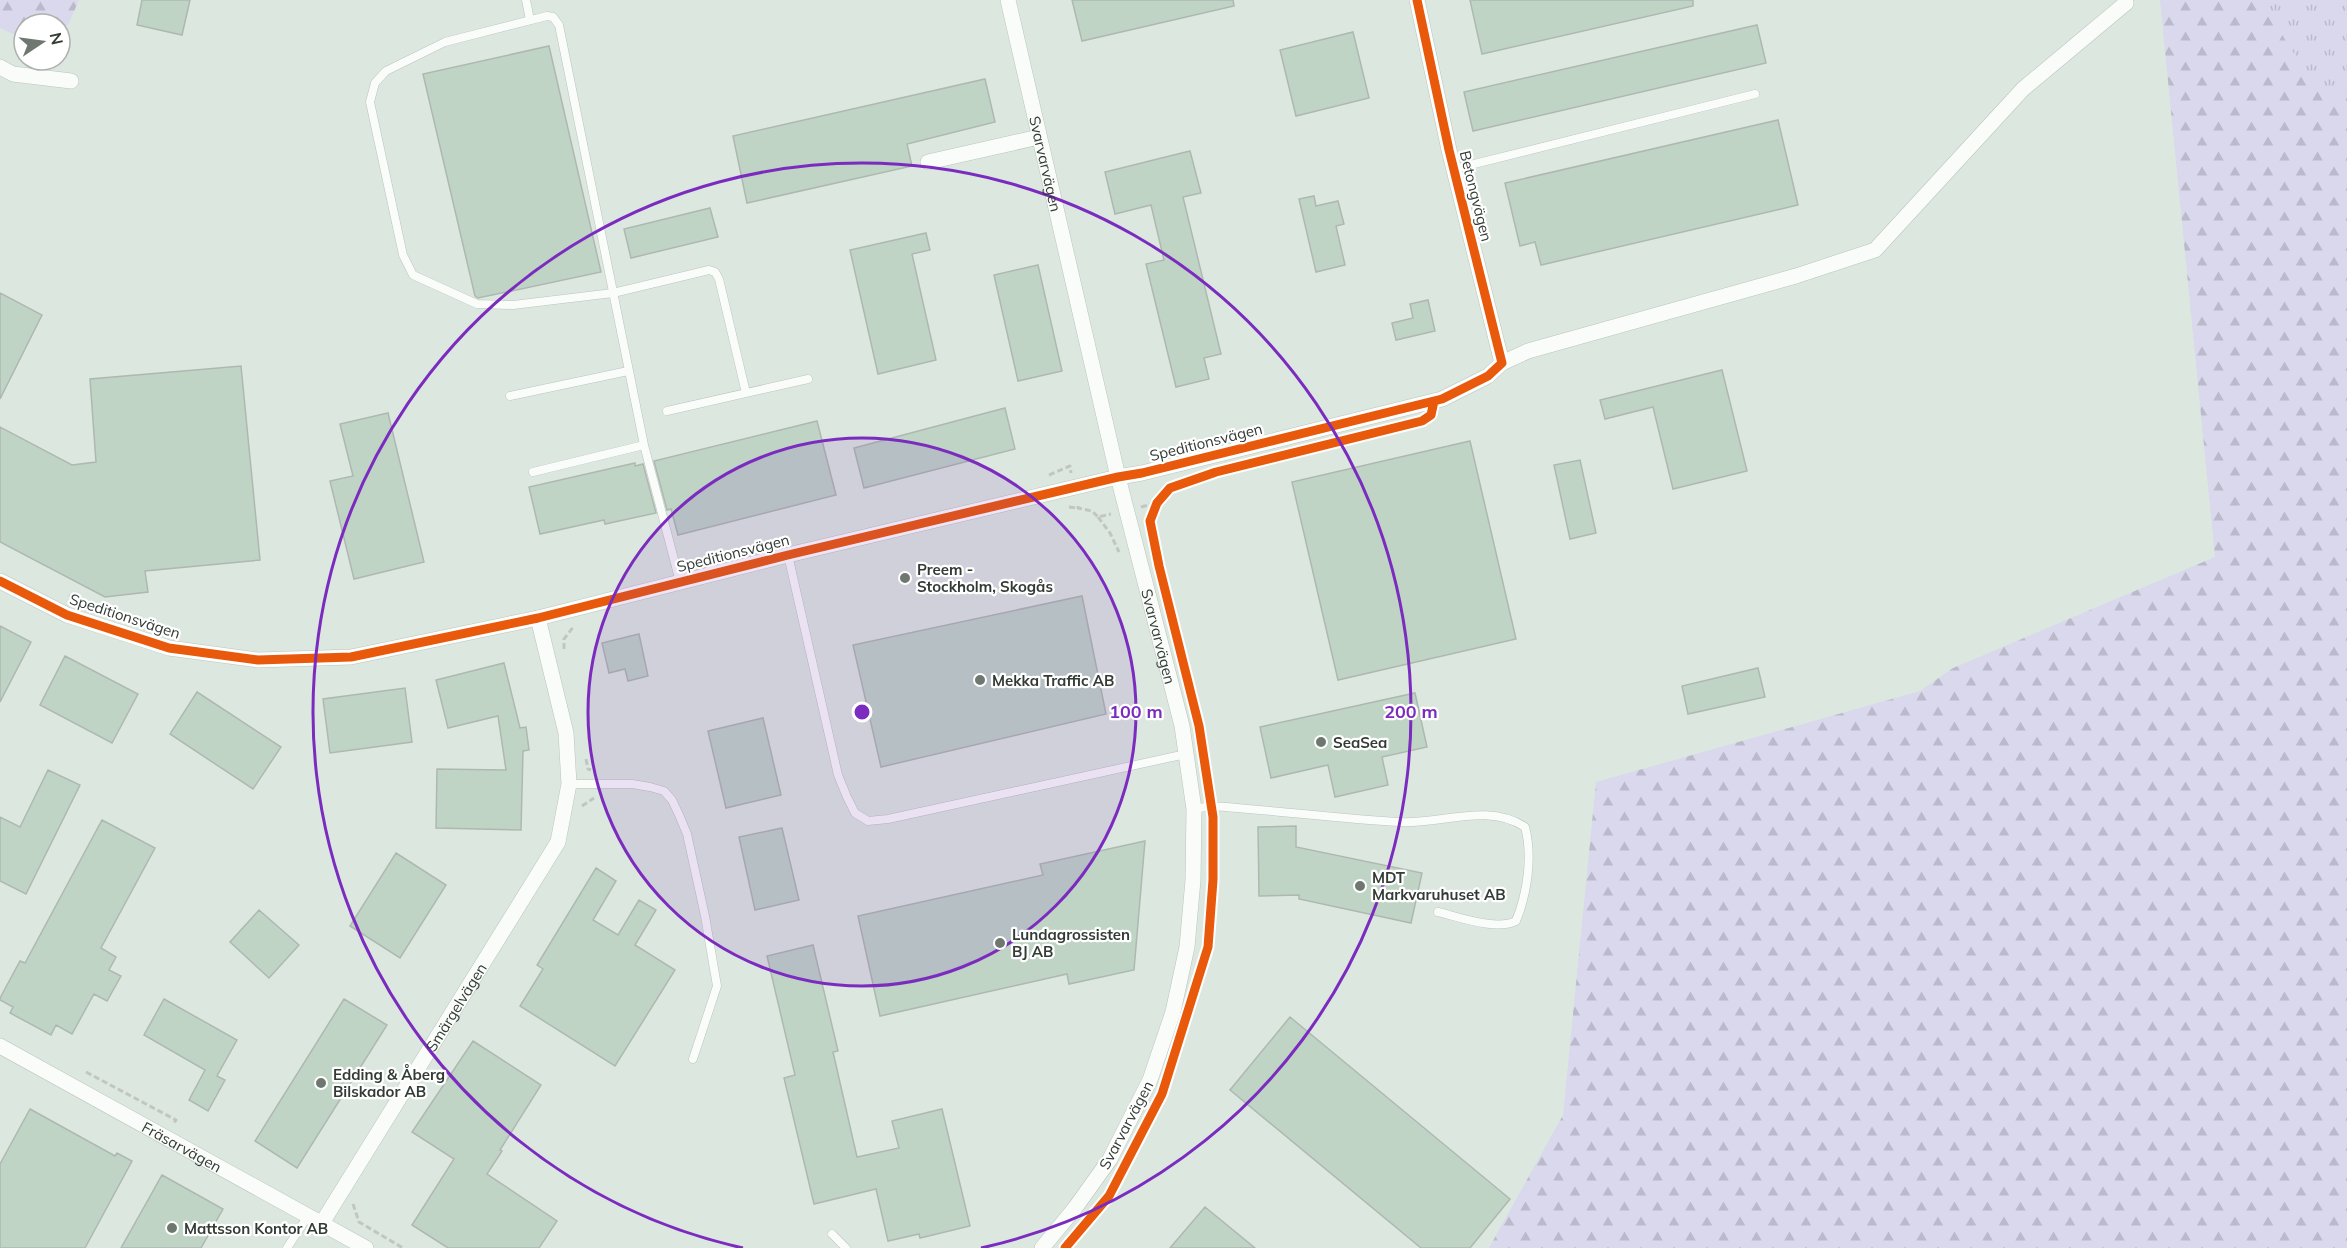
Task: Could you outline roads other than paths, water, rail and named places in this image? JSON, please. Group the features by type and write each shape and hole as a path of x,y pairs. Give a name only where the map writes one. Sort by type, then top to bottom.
{"street":[{"name":"Svarvarvägen","path":"1008,0 1118,477 1182,726 1194,809 1193,880 1186,947 1173,1012 1150,1080 1110,1159 1075,1208 1042,1248"},
{"name":"Betongvägen","path":"1417,0 1454,169 1502,363"},
{"path":"1502,363 1528,351 1796,276 1875,250 2023,88 2126,3"},
{"path":"0,67 13,74 70,81"},
{"path":"928,162 1039,137"},
{"name":"Speditionsvägen","path":"0,581 67,615 169,648 258,660 351,657 538,618 788,555 1073,487 1142,473 1442,399 1488,376 1502,363"},
{"name":"Smärgelvägen","path":"322,1223 558,842 569,784 566,734 538,618"},
{"name":"Fräsarvägen","path":"0,1046 366,1248"}],"lane":[{"path":"526,0 530,20"},
{"path":"680,582 644,445 612,293 559,25 553,17 547,16 445,42 386,71 375,83 370,102 403,255 413,275 477,304 513,305 612,293 709,270 715,272 719,279 746,393"},
{"path":"1454,169 1755,94"},
{"path":"510,396 628,371"},
{"path":"667,411 808,379"},
{"path":"532,472 644,445"},
{"path":"788,555 838,775 855,813 868,821 899,817 1186,754"},
{"path":"569,784 632,784 663,791 672,800 680,817 687,834 705,916 717,986 693,1059"},
{"path":"1194,809 1211,806 1401,823 1470,815 1514,820 1525,827 1528,853 1526,880 1516,921 1508,925 1486,923 1438,912"},
{"path":"287,1248 308,1215"},
{"path":"832,1234 846,1248"}],"place":[{"name":"Preem - Stockholm, Skogås","path":"905,578"},
{"name":"Mekka Traffic AB","path":"980,680"},
{"name":"SeaSea","path":"1321,742"},
{"name":"MDT Markvaruhuset AB","path":"1360,886"},
{"name":"Lundagrossisten BJ AB","path":"1000,943"},
{"name":"Edding & Åberg Bilskador AB","path":"321,1083"},
{"name":"Mattsson Kontor AB","path":"172,1228"}]}
